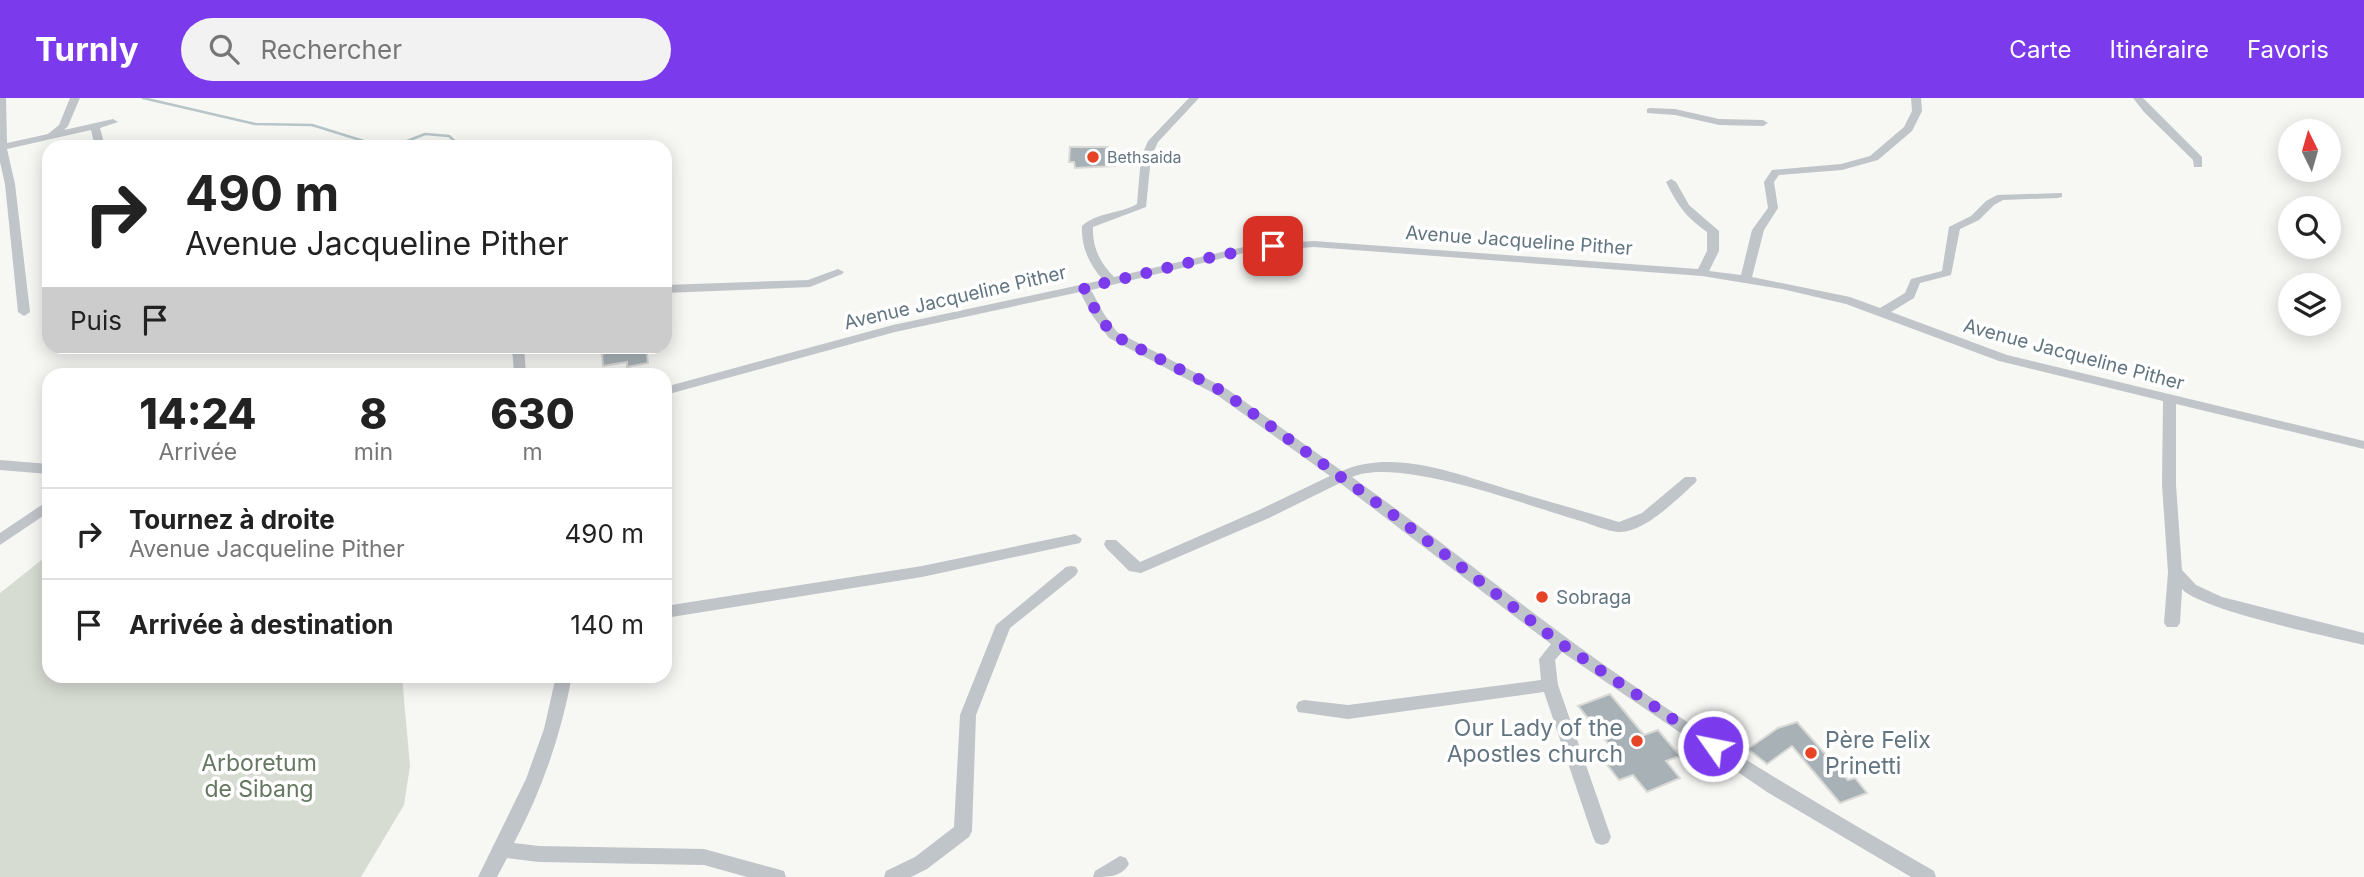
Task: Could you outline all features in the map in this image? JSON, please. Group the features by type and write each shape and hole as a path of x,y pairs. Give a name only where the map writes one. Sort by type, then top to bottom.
{"street":[{"path":"1,98 1,148 10,184 24,312"},
{"path":"49,137 63,126 75,98"},
{"path":"1111,281 1095,265 1088,226 1142,205 1146,157 1153,141 1194,98"},
{"path":"1746,278 1758,230 1773,208 1769,182 1776,172 1842,167 1874,158 1908,129 1917,111 1916,98"},
{"path":"2138,98 2198,159 2199,165"},
{"path":"1650,111 1675,112 1719,122 1763,123"},
{"path":"1,148 113,122"},
{"path":"94,127 98,140"},
{"path":"1671,182 1684,207 1713,231 1713,251 1702,273"},
{"path":"1881,313 1910,295 1915,281 1947,272 1955,226 1975,218 1990,203 2009,196 2058,195"},
{"name":"Avenue Jacqueline Pither","path":"672,389 893,329 1248,249 1314,244 1746,278 1823,294 2003,358 2364,445"},
{"path":"672,289 810,283 838,272"},
{"path":"1084,288 1098,315 1113,335 1222,391 1560,643 1773,787 1927,877"},
{"path":"2170,400 2169,485 2175,572 2172,623"},
{"path":"0,465 42,468"},
{"path":"1111,544 1134,567 1141,568 1356,470 1378,467 1441,475 1620,527 1647,517 1690,480"},
{"path":"0,540 42,510"},
{"path":"672,611 895,578 991,560 1075,539"},
{"path":"894,877 921,863 962,831 968,715 1004,625 1071,571"},
{"path":"2175,572 2191,589 2218,601 2364,639"},
{"path":"1560,643 1547,659 1550,685 1602,837"},
{"path":"487,877 503,850 536,779 550,742 563,683"},
{"path":"1304,707 1348,712 1550,685"},
{"path":"503,850 539,854 704,857 777,877"},
{"path":"1102,877 1120,864"}],"green space":[{"name":"Arboretum de Sibang","path":"42,560 42,683 403,683 410,766 404,805 361,877 0,877 0,593"}],"building":[{"name":"Bethsaida","path":"1070,147 1108,147 1108,154 1116,154 1115,166 1075,168 1074,162 1069,162"},
{"path":"602,354 647,354 648,363 627,367 627,362 603,366"},
{"name":"Our Lady of the Apostles church","path":"1610,694 1644,735 1658,730 1680,756 1666,761 1680,778 1647,792 1633,775 1619,780 1598,753 1612,748 1578,706"},
{"name":"Père Felix Prinetti","path":"1797,722 1848,780 1855,778 1867,793 1840,803 1792,746 1767,764 1748,749 1778,728"}],"waterway":[{"path":"143,98 255,124 312,125 360,140"},
{"path":"410,140 425,134 449,136 453,140"}],"place":[{"name":"Bethsaida","path":"1093,157"},
{"name":"Sobraga","path":"1542,597"},
{"name":"Our Lady of the Apostles church","path":"1637,741"},
{"name":"Père Felix Prinetti","path":"1811,753"}],"route":[{"path":"1273,246 1153,270 1084,288 1098,315 1113,335 1222,391 1395,516 1560,643 1713,746"}]}
